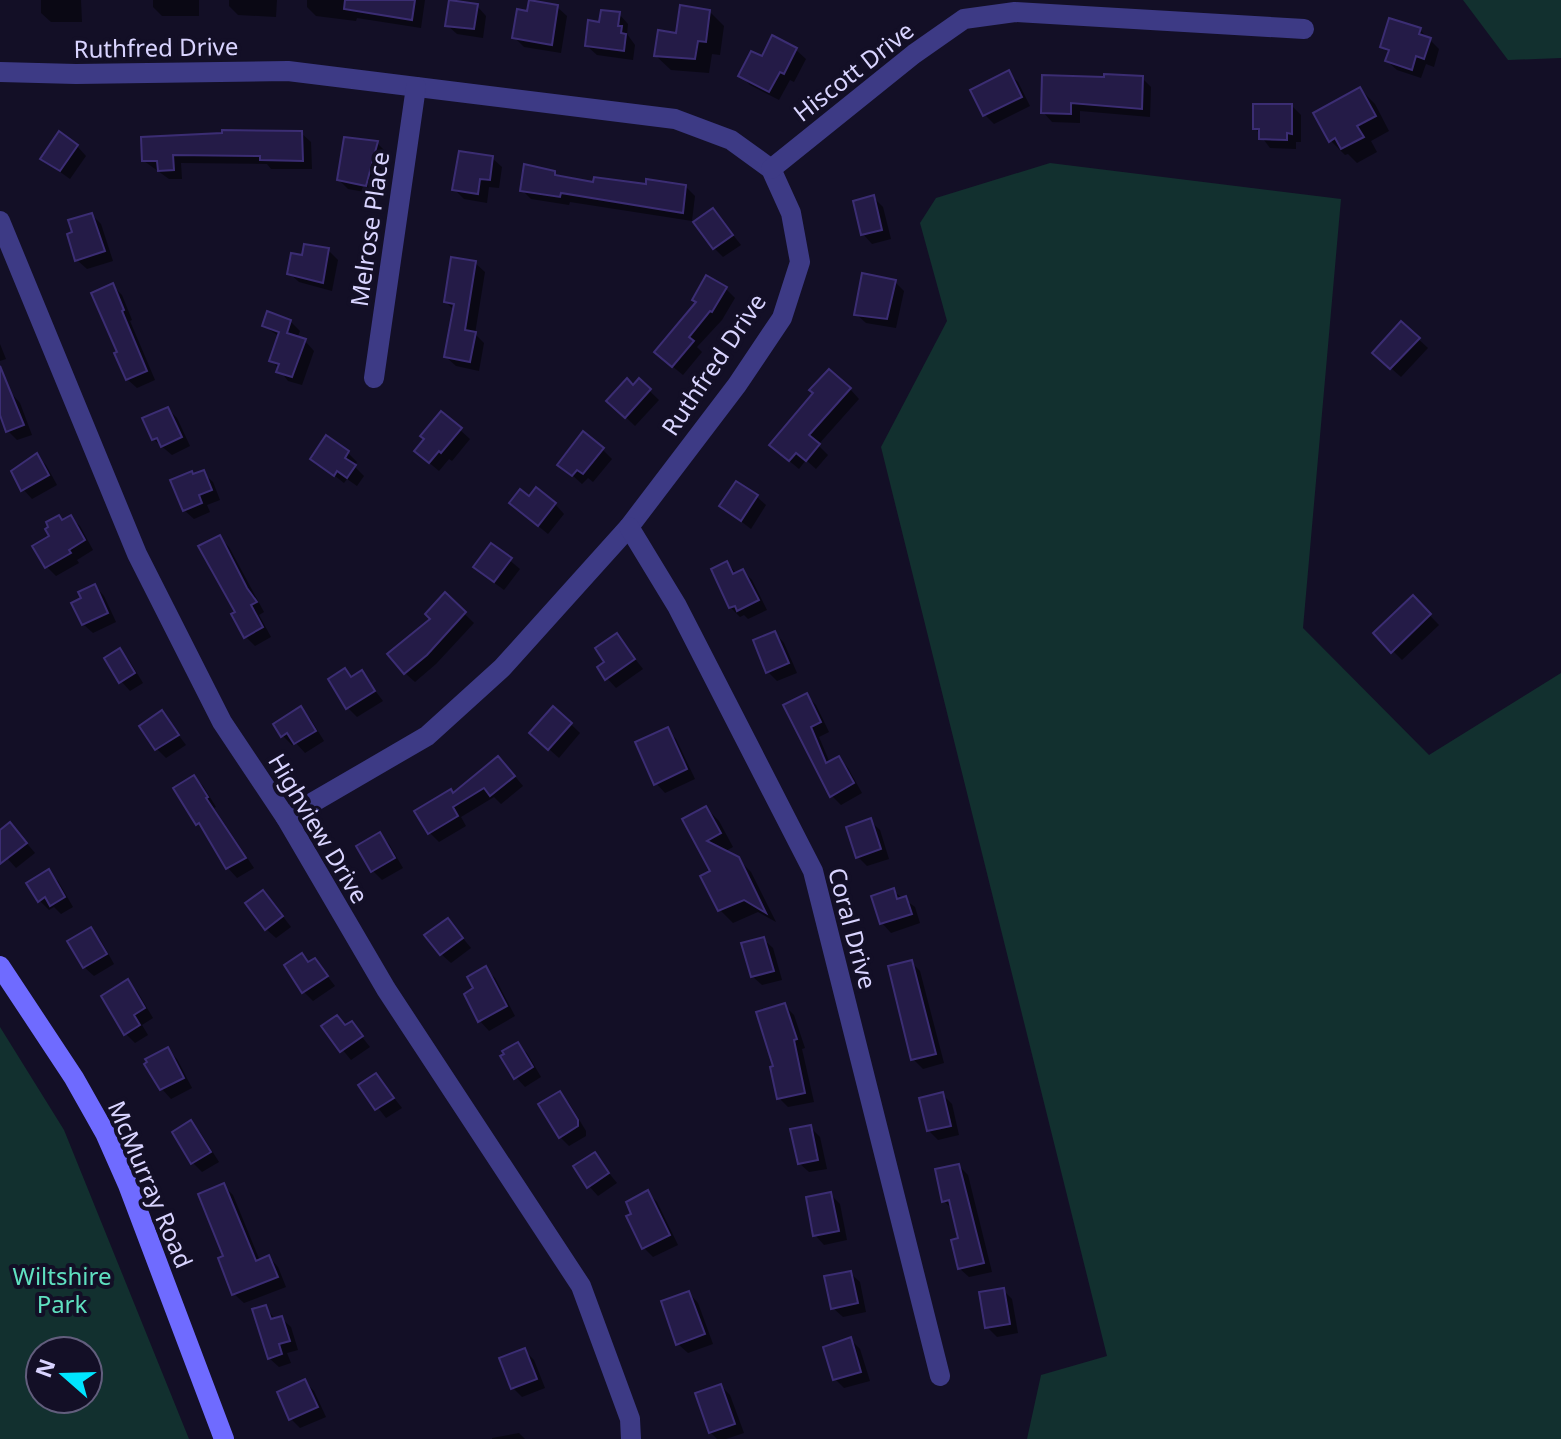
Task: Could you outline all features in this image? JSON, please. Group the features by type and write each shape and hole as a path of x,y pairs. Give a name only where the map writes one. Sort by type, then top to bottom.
{"main road":[{"name":"McMurray Road","path":"0,966 74,1078 105,1133 224,1439"}],"street":[{"name":"Hiscott Drive","path":"771,169 914,54 964,19 1058,7 1304,29"},
{"name":"Ruthfred Drive","path":"0,72 288,71 675,119 731,140 771,169 791,213 800,262 782,318 737,385 629,527 502,668 427,736 286,818"},
{"name":"Melrose Place","path":"374,378 416,87"},
{"name":"Highview Drive","path":"0,221 137,554 222,722 286,818 386,989 581,1286 630,1419 631,1439"},
{"name":"Coral Drive","path":"629,527 677,606 813,871 940,1376"}],"green space":[{"path":"1463,0 1561,0 1561,58 1508,60"},
{"path":"1050,163 1341,199 1303,628 1429,755 1561,673 1561,1439 1027,1439 1041,1375 1107,1356 881,447 947,321 920,223 936,198"},
{"name":"Wiltshire Park","path":"0,1027 64,1130 189,1439 0,1439"}],"building":[{"path":"345,0 415,0 412,20 344,9"},
{"path":"449,0 478,4 474,29 445,26"},
{"path":"529,0 558,5 552,45 512,38 517,9 527,11"},
{"path":"680,5 710,10 706,42 698,41 695,59 654,56 658,30 676,33"},
{"path":"601,10 620,12 618,26 622,26 621,33 626,34 624,51 585,46 588,20 599,22"},
{"path":"1389,18 1421,28 1419,34 1431,38 1424,59 1416,56 1412,70 1385,61 1389,50 1380,47"},
{"path":"772,35 797,48 784,74 780,72 769,92 738,76 751,51 762,56"},
{"path":"1009,70 1022,97 983,116 970,90"},
{"path":"1104,74 1143,76 1142,109 1071,103 1071,114 1041,113 1042,75 1104,77"},
{"path":"1360,87 1376,116 1357,126 1364,137 1341,149 1335,138 1329,142 1313,113"},
{"path":"1253,104 1292,104 1292,134 1287,133 1287,140 1259,139 1259,129 1253,129"},
{"path":"222,130 302,131 303,161 260,160 260,156 173,155 174,170 158,171 157,161 142,161 141,137 222,133"},
{"path":"59,131 78,145 60,171 40,159"},
{"path":"344,137 378,141 366,186 337,180"},
{"path":"459,151 493,156 490,180 480,179 478,194 452,190"},
{"path":"524,164 555,171 555,175 593,182 594,177 646,184 646,179 686,185 683,213 561,193 560,197 520,191"},
{"path":"874,195 882,230 861,235 853,201"},
{"path":"713,208 733,235 713,249 693,222"},
{"path":"92,213 105,251 75,261 67,234 72,232 68,220"},
{"path":"304,244 329,248 323,283 287,274 291,253 302,255"},
{"path":"451,257 476,261 465,330 476,332 470,362 444,357 454,304 444,302"},
{"path":"862,273 896,280 887,319 854,315"},
{"path":"706,275 727,287 712,312 689,337 694,341 672,367 654,352 696,302 692,300"},
{"path":"113,283 147,371 126,380 91,293"},
{"path":"267,311 291,320 287,333 306,339 292,377 276,372 279,364 269,361 279,332 262,326"},
{"path":"1401,321 1420,338 1390,369 1372,353"},
{"path":"0,366 24,425 6,432 0,415"},
{"path":"829,369 851,388 809,435 820,444 806,461 796,453 789,461 769,445 813,393 809,390"},
{"path":"627,378 633,385 639,378 651,389 625,418 606,401"},
{"path":"168,407 182,437 161,447 157,438 152,440 142,418"},
{"path":"441,411 462,428 429,463 414,451 424,439 420,436"},
{"path":"583,431 604,448 583,474 577,470 572,476 557,465"},
{"path":"326,435 349,451 345,458 356,465 347,478 337,471 334,476 310,459"},
{"path":"37,453 49,475 21,491 11,471"},
{"path":"204,470 212,490 199,495 202,503 183,511 170,480 192,471 193,474"},
{"path":"736,481 758,495 741,521 719,506"},
{"path":"536,487 556,503 538,526 509,503 520,489 529,496"},
{"path":"59,515 62,520 71,515 85,540 69,550 71,553 45,568 32,546 49,536 45,529 48,527 46,522"},
{"path":"220,535 257,602 251,605 263,627 244,638 231,614 235,612 198,546"},
{"path":"491,543 512,558 494,582 473,567"},
{"path":"727,561 733,574 743,569 759,600 737,611 735,606 729,608 711,569"},
{"path":"95,584 108,613 82,625 71,603 81,598 78,592"},
{"path":"445,592 466,612 427,655 404,674 387,654 430,619 425,614"},
{"path":"1413,595 1431,614 1391,653 1373,633"},
{"path":"775,631 789,663 766,673 753,640"},
{"path":"617,633 635,659 605,680 597,667 604,662 595,648"},
{"path":"120,648 135,673 119,683 104,658"},
{"path":"345,668 351,677 362,670 375,691 346,709 328,679"},
{"path":"807,693 821,722 811,727 826,763 839,756 854,783 830,797 783,705"},
{"path":"301,706 316,731 294,744 287,733 281,737 273,724"},
{"path":"553,706 572,723 548,750 529,733"},
{"path":"162,710 179,735 155,750 139,726"},
{"path":"668,727 687,769 654,785 635,742"},
{"path":"498,756 515,776 490,796 484,788 453,807 458,816 428,834 414,811 451,789 453,793"},
{"path":"194,775 246,858 226,869 199,823 196,825 173,788"},
{"path":"706,806 721,833 707,841 739,857 766,913 744,900 718,911 700,876 710,871 682,819"},
{"path":"871,818 881,849 856,858 846,827"},
{"path":"10,822 27,843 0,864 0,830"},
{"path":"380,832 395,858 371,872 356,846"},
{"path":"49,869 65,897 50,906 45,897 38,902 26,883"},
{"path":"894,888 897,899 906,896 912,914 880,924 871,896"},
{"path":"263,890 283,916 265,930 245,903"},
{"path":"448,918 463,938 440,955 424,935"},
{"path":"91,927 107,954 83,968 67,941"},
{"path":"764,937 774,971 751,977 741,943"},
{"path":"302,953 308,962 315,958 328,976 302,993 284,965"},
{"path":"912,960 936,1054 911,1060 888,966"},
{"path":"486,966 507,1006 478,1022 464,994 473,988 467,977"},
{"path":"128,979 145,1008 134,1015 140,1025 124,1035 101,996"},
{"path":"785,1003 797,1039 794,1040 805,1093 777,1099 770,1067 773,1066 756,1012"},
{"path":"337,1015 345,1025 352,1021 363,1036 340,1052 321,1026"},
{"path":"518,1042 533,1067 514,1079 500,1056 504,1054 502,1051"},
{"path":"168,1047 184,1078 160,1090 144,1064 147,1062 145,1059"},
{"path":"376,1073 394,1098 375,1110 358,1085"},
{"path":"560,1091 578,1120 578,1126 559,1138 538,1104"},
{"path":"943,1092 951,1126 927,1131 919,1098"},
{"path":"191,1120 211,1152 191,1164 172,1132"},
{"path":"811,1125 818,1160 798,1164 790,1129"},
{"path":"595,1152 609,1173 587,1188 573,1166"},
{"path":"959,1164 984,1263 958,1269 951,1240 958,1238 949,1200 942,1202 935,1169"},
{"path":"224,1183 256,1261 269,1255 278,1277 232,1295 218,1258 223,1256 198,1194"},
{"path":"648,1190 670,1235 642,1249 626,1216 631,1214 626,1202"},
{"path":"831,1192 839,1231 813,1236 806,1197"},
{"path":"851,1271 858,1303 831,1309 824,1276"},
{"path":"1004,1288 1010,1324 985,1328 979,1292"},
{"path":"689,1291 705,1334 676,1345 661,1301"},
{"path":"266,1305 271,1319 282,1316 290,1341 279,1344 282,1354 268,1359 252,1309"},
{"path":"851,1337 861,1372 833,1380 823,1347"},
{"path":"525,1348 537,1379 511,1389 499,1358"},
{"path":"305,1379 318,1407 289,1420 277,1392"},
{"path":"721,1384 735,1424 709,1433 695,1393"}]}
